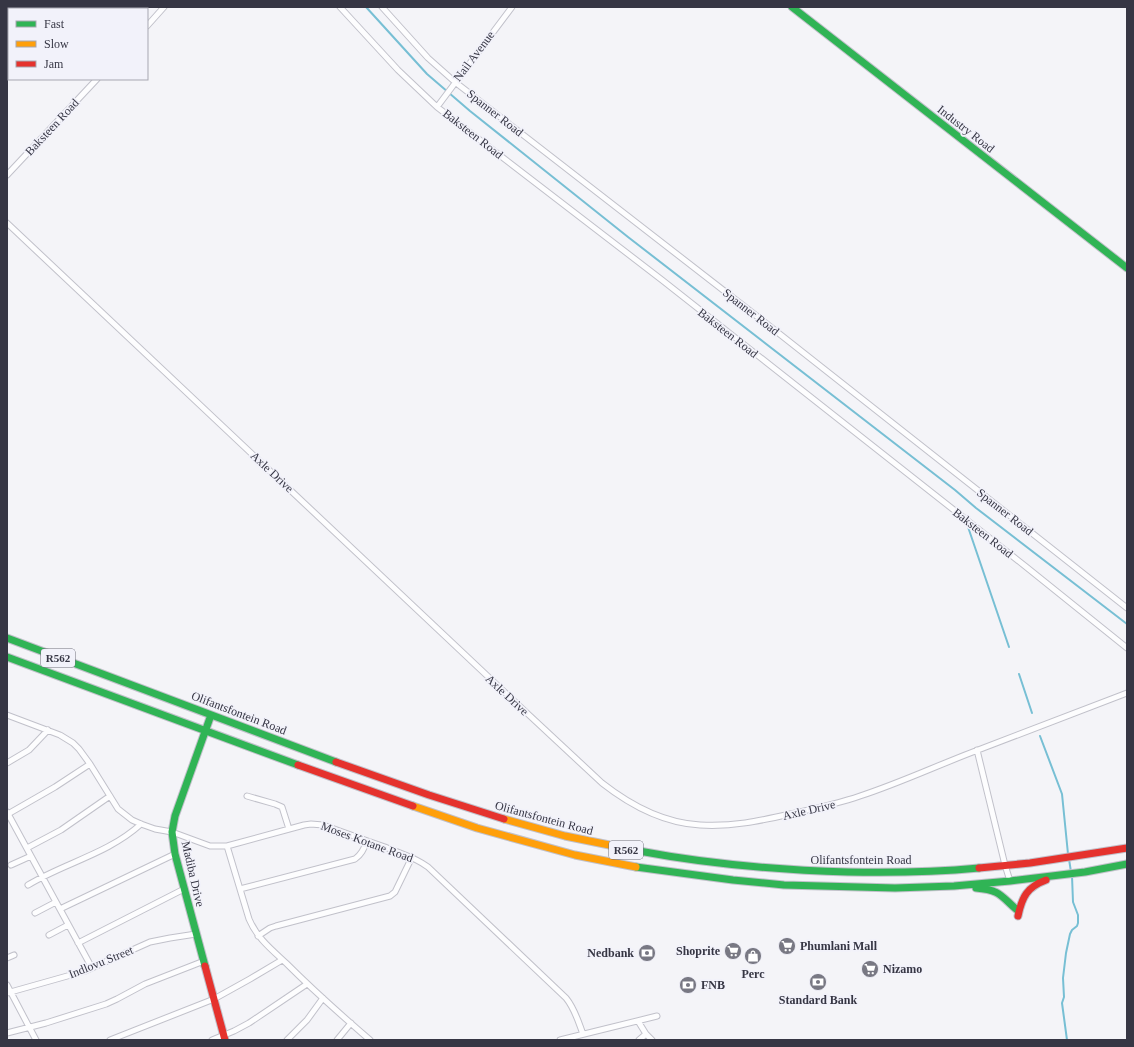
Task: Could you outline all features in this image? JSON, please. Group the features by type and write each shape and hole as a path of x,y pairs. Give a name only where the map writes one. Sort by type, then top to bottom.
{"main road":[{"name":"Industry Road","path":"792,7 1127,268"},
{"name":"Olifantsfontein Road","path":"7,638 354,768 484,814 615,848 699,862 787,870 837,872 970,870 1061,859 1127,848"},
{"name":"R562","path":"7,657 300,766 478,828 575,855 666,871 734,880 777,884 895,888 954,886 1010,881 1084,872 1127,864"},
{"name":"Madiba Drive","path":"211,715 175,816 172,832 175,854 184,890 225,1038"},
{"path":"954,886 995,890 1003,896 1018,913 1023,899 1029,889 1042,881 1062,875"}],"street":[{"path":"148,25 164,7"},
{"name":"Baksteen Road","path":"340,7 398,70 437,107 662,280 1127,648"},
{"name":"Spanner Road","path":"382,7 428,58 455,82 772,328 1127,608"},
{"name":"Nail Avenue","path":"437,107 512,7"},
{"name":"Baksteen Road","path":"7,175 96,80"},
{"name":"Axle Drive","path":"7,223 614,793 661,817 684,823 715,826 743,824 837,804 1127,693"},
{"name":"Moses Kotane Road","path":"8,717 48,730 73,743 79,748 90,764 118,809 141,824 155,829 172,832 210,846 227,846 311,824 322,825 412,857 428,867 566,998 572,1005 583,1034"},
{"path":"7,763 29,750 48,730"},
{"path":"977,750 1010,881"},
{"path":"90,764 56,787 8,813 92,968"},
{"path":"27,848 61,830 110,796"},
{"path":"247,796 275,804 282,808 289,829"},
{"path":"28,885 42,876 78,861 122,839 141,824"},
{"path":"240,889 356,859 360,856 367,841"},
{"path":"227,846 249,919 258,936 307,984 370,1040"},
{"path":"60,909 175,854"},
{"path":"11,865 31,856"},
{"path":"258,936 276,926 390,896 395,892 412,857"},
{"path":"78,943 184,890"},
{"path":"35,913 56,902"},
{"path":"49,935 68,924"},
{"name":"Indlovu Street","path":"9,992 92,968 150,942 196,934"},
{"path":"7,958 14,955"},
{"path":"110,1040 214,999 282,960"},
{"path":"7,1033 117,1000 146,984 204,961"},
{"path":"7,984 9,992 36,1040"},
{"path":"212,1040 225,1038 307,984"},
{"path":"287,1040 307,1020 323,998"},
{"path":"560,1040 657,1016"},
{"path":"638,1021 646,1034 652,1040"},
{"path":"337,1040 351,1023"},
{"path":"639,1040 646,1034"}],"waterway":[{"path":"366,7 427,74 470,111 628,237 1127,624"},
{"path":"967,524 1009,647"},
{"path":"1019,674 1032,713"},
{"path":"1040,736 1062,794 1068,854"},
{"path":"1069,859 1071,872"},
{"path":"1067,1040 1062,1003 1064,997 1063,978 1070,934 1078,923 1078,915 1073,902 1072,876"}],"traffic: fast":[{"path":"792,7 1127,268"},
{"path":"7,638 336,762"},
{"path":"7,657 298,765"},
{"path":"205,966 175,854 172,832 175,816 211,715"},
{"path":"639,851 717,863 822,871 897,872 979,868"},
{"path":"636,867 784,885 895,888 954,886 1010,881 1085,872 1127,864"},
{"path":"976,888 990,890 999,894 1017,910"}],"traffic: slow":[{"path":"413,806 477,828 575,855 636,867"},
{"path":"504,819 565,836 639,851"}],"traffic: jam":[{"path":"336,762 429,795 504,819"},
{"path":"298,765 413,806"},
{"path":"979,868 1030,863 1127,848"},
{"path":"1018,916 1021,903 1026,894 1034,886 1046,880"},
{"path":"205,966 225,1040"}],"place":[{"name":"Phumlani Mall","path":"787,946"},
{"name":"Shoprite","path":"733,951"},
{"name":"Nedbank","path":"647,953"},
{"name":"Perc","path":"753,956"},
{"name":"Nizamo","path":"870,969"},
{"name":"Standard Bank","path":"818,982"},
{"name":"FNB","path":"688,985"}]}
